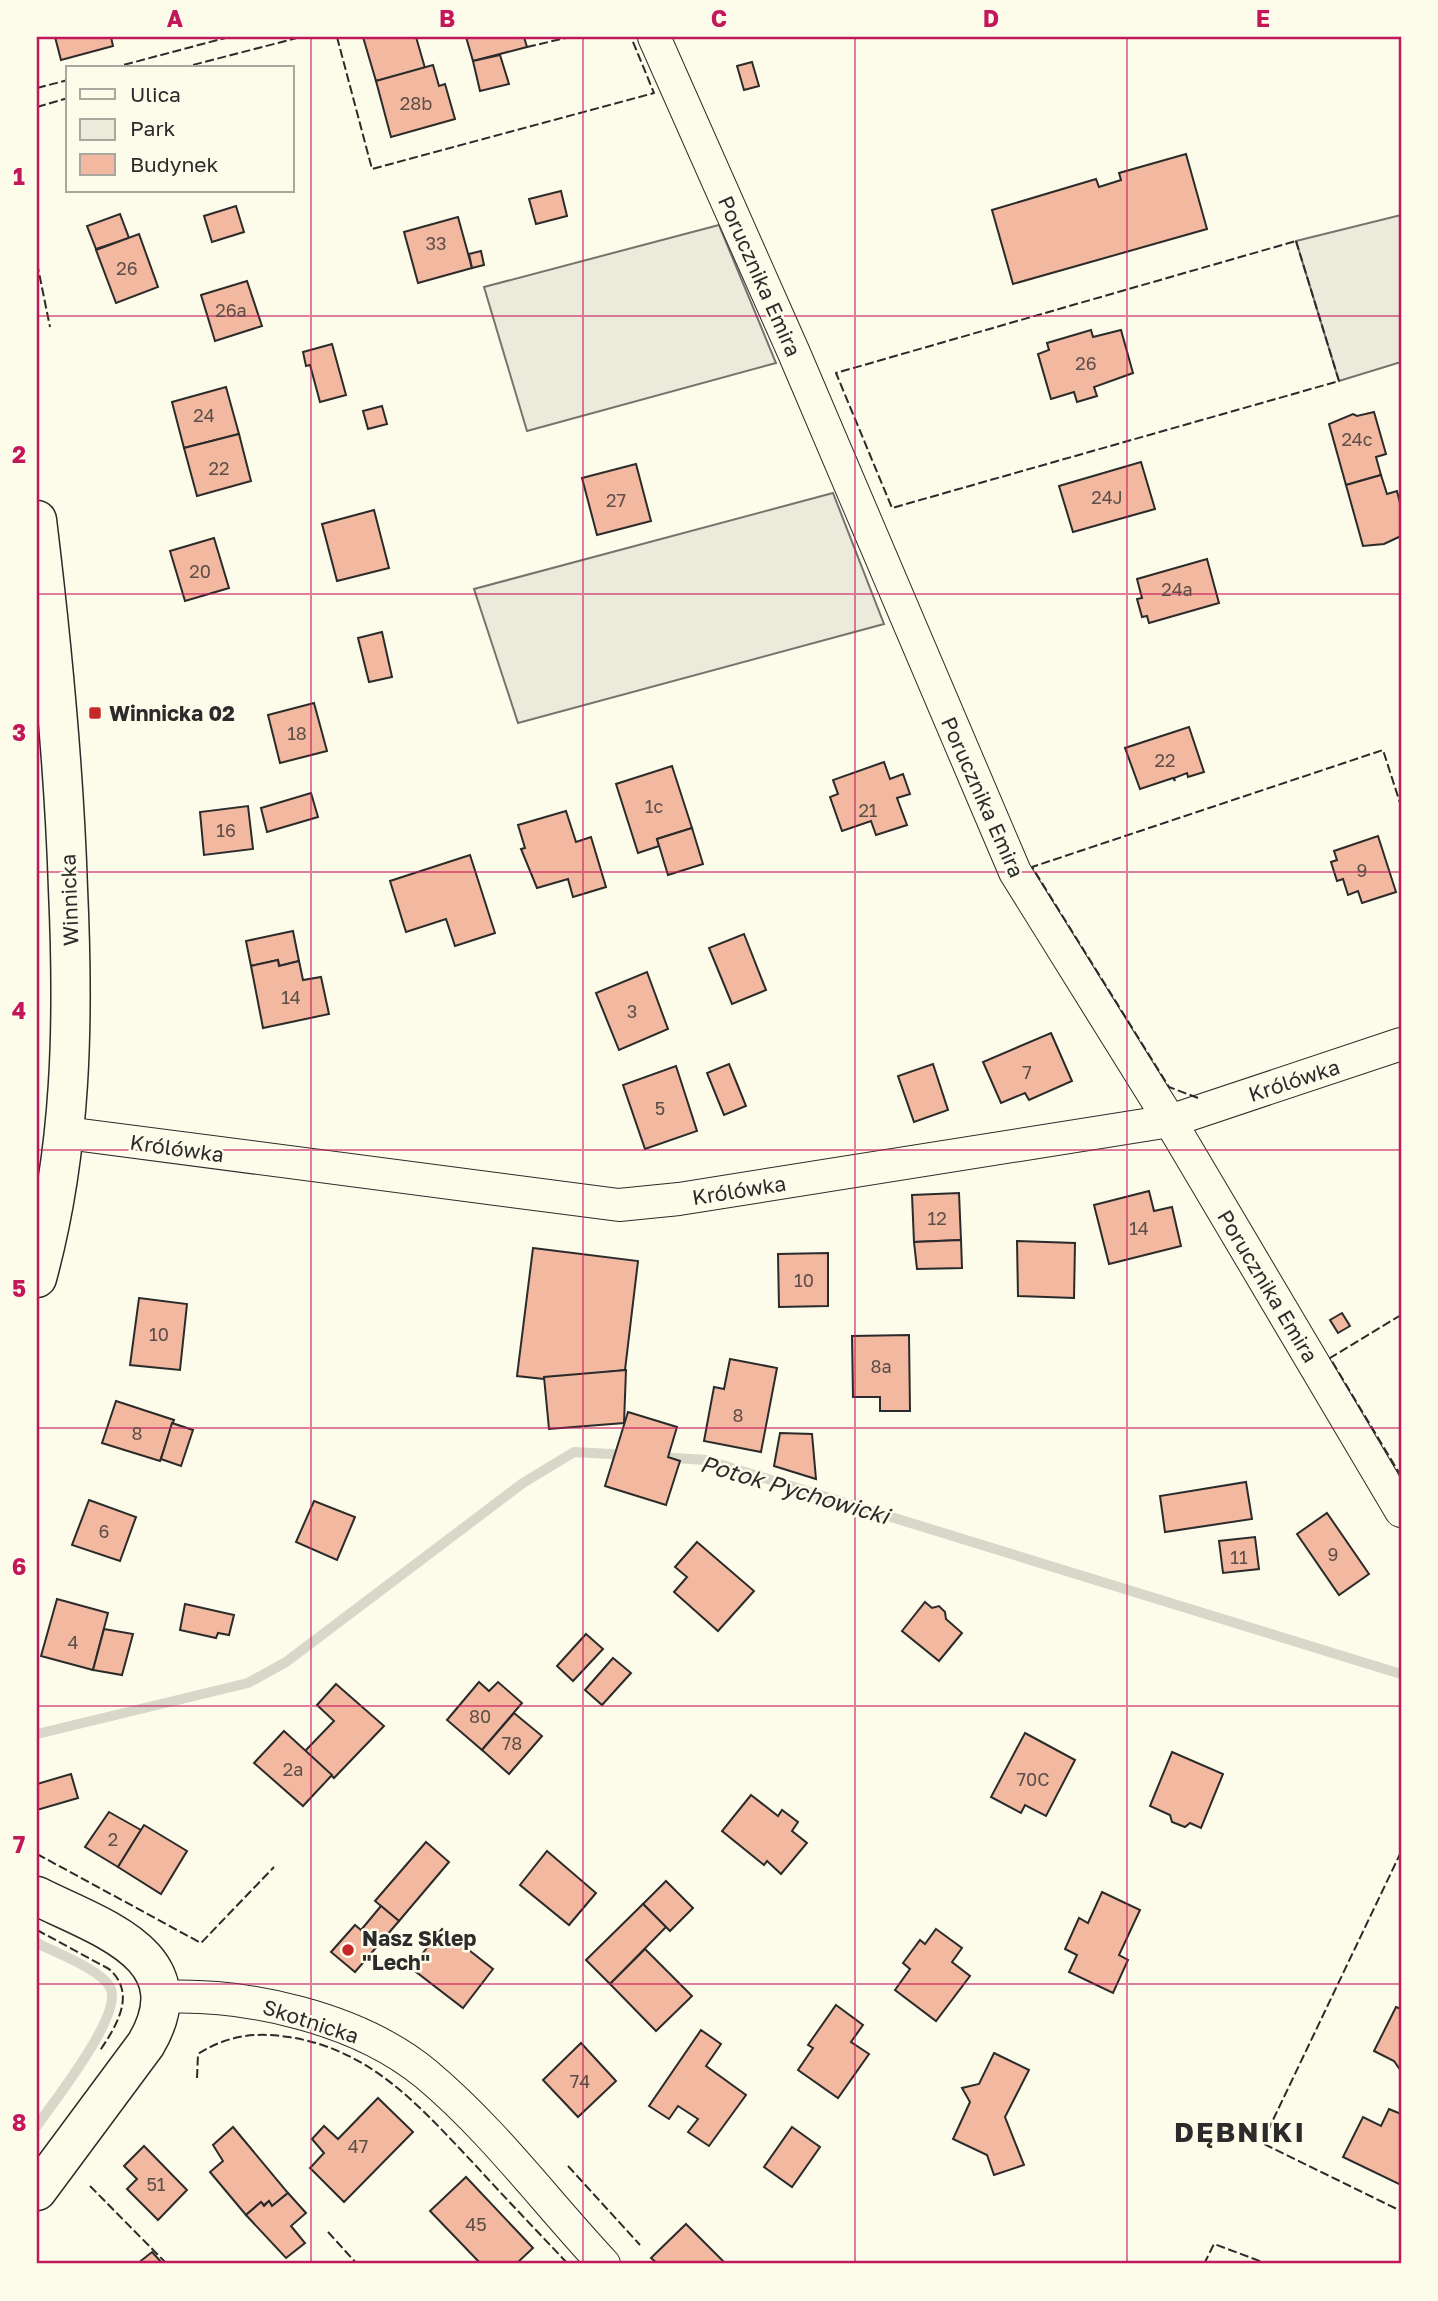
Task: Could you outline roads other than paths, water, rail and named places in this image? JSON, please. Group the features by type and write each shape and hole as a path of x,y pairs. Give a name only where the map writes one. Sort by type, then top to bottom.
{"street":[{"name":"Porucznika Emira","path":"654,37 747,244 1015,872 1170,1121 1401,1511"},
{"name":"Winnicka","path":"37,520 53,652 66,821 71,1056 66,1133 49,1232 37,1278"},
{"name":"Królówka","path":"66,1133 619,1205 679,1199 1170,1121 1401,1044"},
{"path":"37,1896 132,1944 151,1966 160,1997 159,2017 146,2044 37,2191"},
{"name":"Skotnicka","path":"160,1997 211,1996 253,2002 335,2025 395,2054 424,2073 478,2124 604,2264"}],"waterway":[{"name":"Potok Pychowicki","path":"37,1734 248,1683 286,1662 523,1483 574,1452 629,1455"},
{"name":"Potok Pychowicki","path":"659,1457 706,1460 1401,1674"},
{"path":"37,1943 97,1974 110,1987 112,1999 98,2036 37,2126"}],"place":[{"name":"Winnicka 02","path":"95,713"},
{"name":"Nasz Sklep \"Lech\"","path":"348,1950"}],"district":[{"name":"DĘBNIKI","path":"1240,2131"}]}
